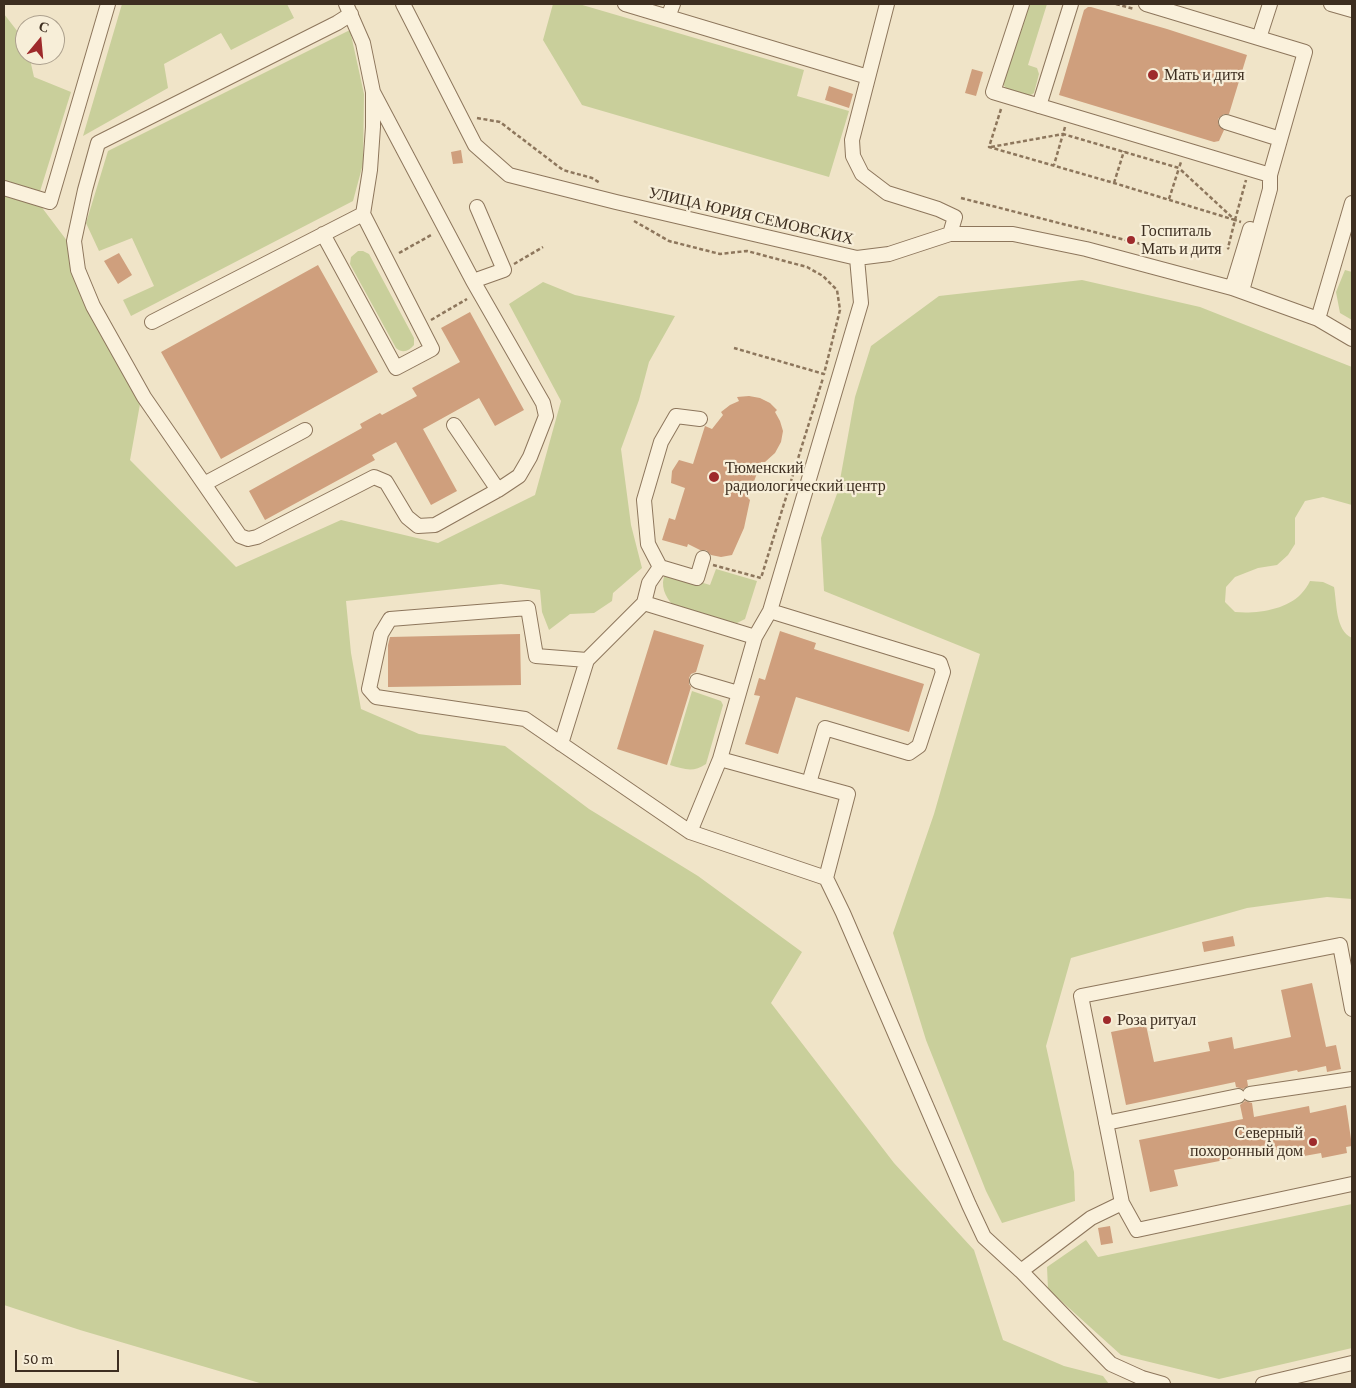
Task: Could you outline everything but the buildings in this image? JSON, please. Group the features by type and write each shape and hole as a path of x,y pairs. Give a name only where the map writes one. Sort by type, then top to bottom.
{"street":[{"path":"4,188 50,202 108,4"},
{"name":"УЛИЦА ЮРИЯ СЕМОВСКИХ","path":"403,4 474,144 509,175 857,258 889,254 950,234 1013,234 1086,250 1237,290 1318,318 1352,339"},
{"path":"625,4 670,10 868,77"},
{"path":"887,4 852,140 853,156 862,174 887,193 938,209 955,217 950,234"},
{"path":"1022,4 992,92 1270,175"},
{"path":"1039,106 1071,4"},
{"path":"1146,4 1305,52 1270,175 1262,186 1237,290"},
{"path":"1259,38 1270,4"},
{"path":"1331,4 1352,10"},
{"path":"324,234 396,368 432,349 363,214 370,170 373,92 363,43 348,9 319,32 98,143 74,241 78,270 93,306 144,397 240,536 248,539 257,537 374,477 386,482 407,517 418,526 435,525 498,490 519,476 530,457 546,416 543,402 473,281 373,92"},
{"path":"1226,122 1280,139"},
{"path":"1318,318 1352,203"},
{"path":"473,281 504,270 477,207"},
{"path":"152,322 363,214"},
{"path":"690,832 720,759 756,637 770,611 861,304 857,258"},
{"path":"700,419 676,416 661,442 644,500 648,544 660,567 697,578 703,560"},
{"path":"454,425 498,490"},
{"path":"204,484 305,430"},
{"path":"561,744 587,660 644,603 648,583 660,567"},
{"path":"644,603 756,637"},
{"path":"587,660 536,656 528,608 390,619 381,634 369,689 376,697 525,719 690,832 826,878"},
{"path":"770,611 940,663 943,672 919,746 909,753 825,728 809,783"},
{"path":"697,681 738,693"},
{"path":"720,759 848,794 826,878 843,913 968,1205 984,1237 1021,1271 1111,1364 1142,1378 1163,1384"},
{"path":"1352,1009 1340,945 1081,996 1122,1203 1137,1230 1352,1184"},
{"path":"1106,1123 1244,1095 1352,1079"},
{"path":"1021,1271 1091,1218 1122,1203"},
{"path":"1263,1384 1352,1363"}],"path":[{"path":"989,147 1002,105"},
{"path":"1054,165 1067,122"},
{"path":"989,147 1063,134 1124,152 1180,169 1235,220"},
{"path":"989,147 1114,182 1235,220"},
{"path":"1114,182 1124,152"},
{"path":"1170,200 1183,156"},
{"path":"1231,252 1228,248 1247,175"},
{"path":"961,198 1149,246 1167,256"},
{"path":"411,246 422,240"},
{"path":"504,270 543,247"},
{"path":"445,312 461,302"},
{"path":"703,560 761,578 824,374"}],"green space":[{"path":"122,4 287,4 294,18 231,50 221,33 164,64 168,88 83,136"},
{"path":"553,4 579,4 804,70 797,96 849,111 829,177 582,105 543,40"},
{"path":"1025,4 1047,4 1028,65 1037,68 1039,74 1034,93 1020,96 1006,89 1002,80"},
{"path":"4,14 15,28 15,65 31,65 34,77 71,92 37,201 83,262 140,404 130,460 236,567 341,520 438,543 535,495 561,401 509,304 543,282 575,295 675,316 649,362 639,400 621,449 631,525 642,568 613,593 612,601 594,613 570,614 549,630 542,612 540,590 501,584 346,601 351,653 361,709 419,734 505,746 589,809 698,876 802,952 771,1003 894,1163 974,1250 1003,1340 1064,1366 1103,1376 1109,1384 263,1384 80,1330 4,1305"},
{"path":"350,30 364,94 363,164 353,201 131,316 123,300 154,286 132,238 99,251 86,223 108,151"},
{"path":"358,251 369,254 414,338 414,345 408,350 401,351 396,348 350,264 351,257"},
{"path":"1345,270 1352,272 1352,320 1340,313 1336,292"},
{"path":"1082,280 1200,307 1352,367 1352,505 1323,497 1305,501 1295,518 1295,544 1288,555 1277,565 1258,568 1235,577 1226,587 1225,602 1235,612 1270,610 1295,599 1304,591 1310,581 1323,582 1334,587 1342,629 1352,638 1352,899 1327,897 1247,908 1071,958 1046,1046 1074,1172 1075,1201 1002,1223 986,1191 926,1040 893,933 934,814 980,654 824,591 821,538 838,491 855,397 871,346 939,296"},
{"path":"716,569 757,581 745,619 737,623 673,605 666,595 663,587 665,574 670,573 710,585"},
{"path":"692,691 721,701 723,705 706,764 697,769 680,768 670,765"},
{"path":"1352,1204 1352,1348 1219,1379 1121,1355 1048,1289 1047,1267 1086,1240 1098,1257"}],"place":[{"name":"Мать и дитя","path":"1153,75"},
{"name":"Госпиталь Мать и дитя","path":"1131,240"},
{"name":"Тюменский радиологический центр","path":"714,477"},
{"name":"Роза ритуал","path":"1107,1020"},
{"name":"Северный похоронный дом","path":"1313,1142"}]}
